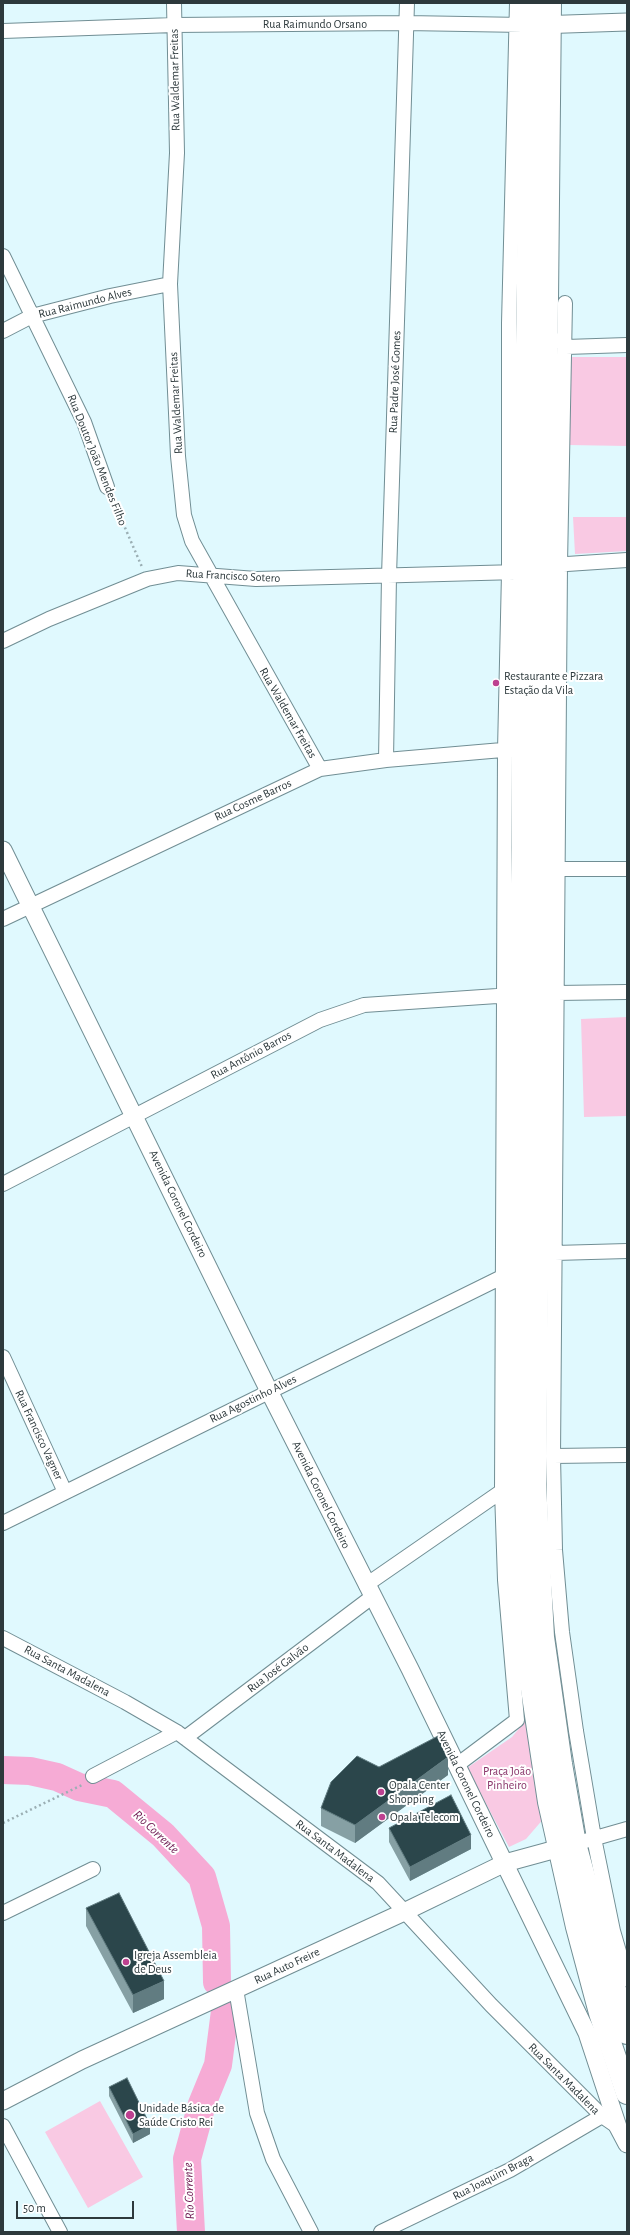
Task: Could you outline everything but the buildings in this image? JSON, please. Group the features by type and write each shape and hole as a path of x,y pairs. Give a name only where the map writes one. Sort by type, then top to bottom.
{"main road":[{"path":"527,1211 538,1005 532,852 535,568 528,325 532,25 531,3"},
{"path":"532,25 550,3"},
{"path":"535,568 514,749 532,852 511,995 527,1211 535,1484 535,1639 576,1843 600,2013 627,2093"},
{"path":"576,1843 627,2033"}],"street":[{"name":"Rua Waldemar Freitas","path":"174,3 177,153 170,284 178,456 184,515 192,541 320,769"},
{"name":"Rua Padre José Gomes","path":"386,760 389,576 407,3"},
{"path":"517,3 532,25 528,325 535,568"},
{"name":"Rua Raimundo Orsano","path":"3,31 174,25 406,23 532,25 627,22"},
{"name":"Rua Doutor João Mendes Filho","path":"3,256 84,422 107,487"},
{"name":"Rua Raimundo Alves","path":"3,331 32,316 110,296 170,284"},
{"path":"535,568 566,347 565,303"},
{"path":"528,325 566,347 627,345"},
{"name":"Rua Francisco Sotero","path":"3,641 50,619 147,579 178,573 210,574 256,579 389,576 535,568 627,560"},
{"name":"Rua Cosme Barros","path":"3,919 320,769 386,760 514,749"},
{"name":"Avenida Coronel Cordeiro","path":"3,850 269,1391 457,1765 588,2032 618,2127 627,2144"},
{"path":"457,1765 517,1720 555,1550 553,1456 557,993 532,852 627,869"},
{"path":"557,993 627,992"},
{"path":"511,995 504,1276 502,1491 505,1580 535,1639"},
{"name":"Rua Antônio Barros","path":"3,1184 320,1020 364,1005 511,995"},
{"path":"555,1253 627,1251"},
{"name":"Rua Agostinho Alves","path":"3,1523 504,1276"},
{"name":"Rua Francisco Vagner","path":"3,1357 65,1492"},
{"path":"553,1456 627,1455"},
{"name":"Rua José Galvão","path":"93,1776 181,1735 502,1491"},
{"name":"Rua Santa Madalena","path":"3,1638 125,1702 181,1735 378,1883 490,2005 602,2116 618,2127"},
{"path":"627,1829 576,1843 613,1931 627,1979"},
{"name":"Rua Auto Freire","path":"3,2101 82,2060 404,1912 505,1863 576,1843"},
{"path":"3,1913 93,1869"},
{"path":"236,1989 257,2113 273,2159 311,2232"},
{"name":"Rua Joaquim Braga","path":"381,2232 510,2170 602,2116"},
{"path":"3,2126 60,2232"}],"path":[{"name":"Rua Doutor João Mendes Filho","path":"107,487 147,579"},
{"path":"3,1823 79,1787 93,1776"}],"green space":[{"path":"571,357 627,357 627,446 569,445"},
{"path":"573,517 627,517 627,551 575,554"},
{"path":"627,1017 627,1116 584,1117 581,1019"},
{"name":"Praça João Pinheiro","path":"518,1672 545,1817 526,1839 509,1847 467,1768 512,1737 522,1725"},
{"path":"100,2101 143,2177 88,2208 45,2132"}],"waterway":[{"name":"Rio Corrente","path":"3,1770 30,1771 57,1777 79,1787 113,1794 163,1835 202,1877 216,1926 217,1982"},
{"name":"Rio Corrente","path":"191,2232 187,2159 202,2104 218,2065 225,2011"}],"place":[{"name":"Restaurante e Pizzara Estação da Vila","path":"496,683"},
{"name":"Opala Center Shopping","path":"381,1792"},
{"name":"Opala Telecom","path":"382,1817"},
{"name":"Igreja Assembleia de Deus","path":"126,1962"},
{"name":"Unidade Básica de Saúde Cristo Rei","path":"130,2115"}]}
